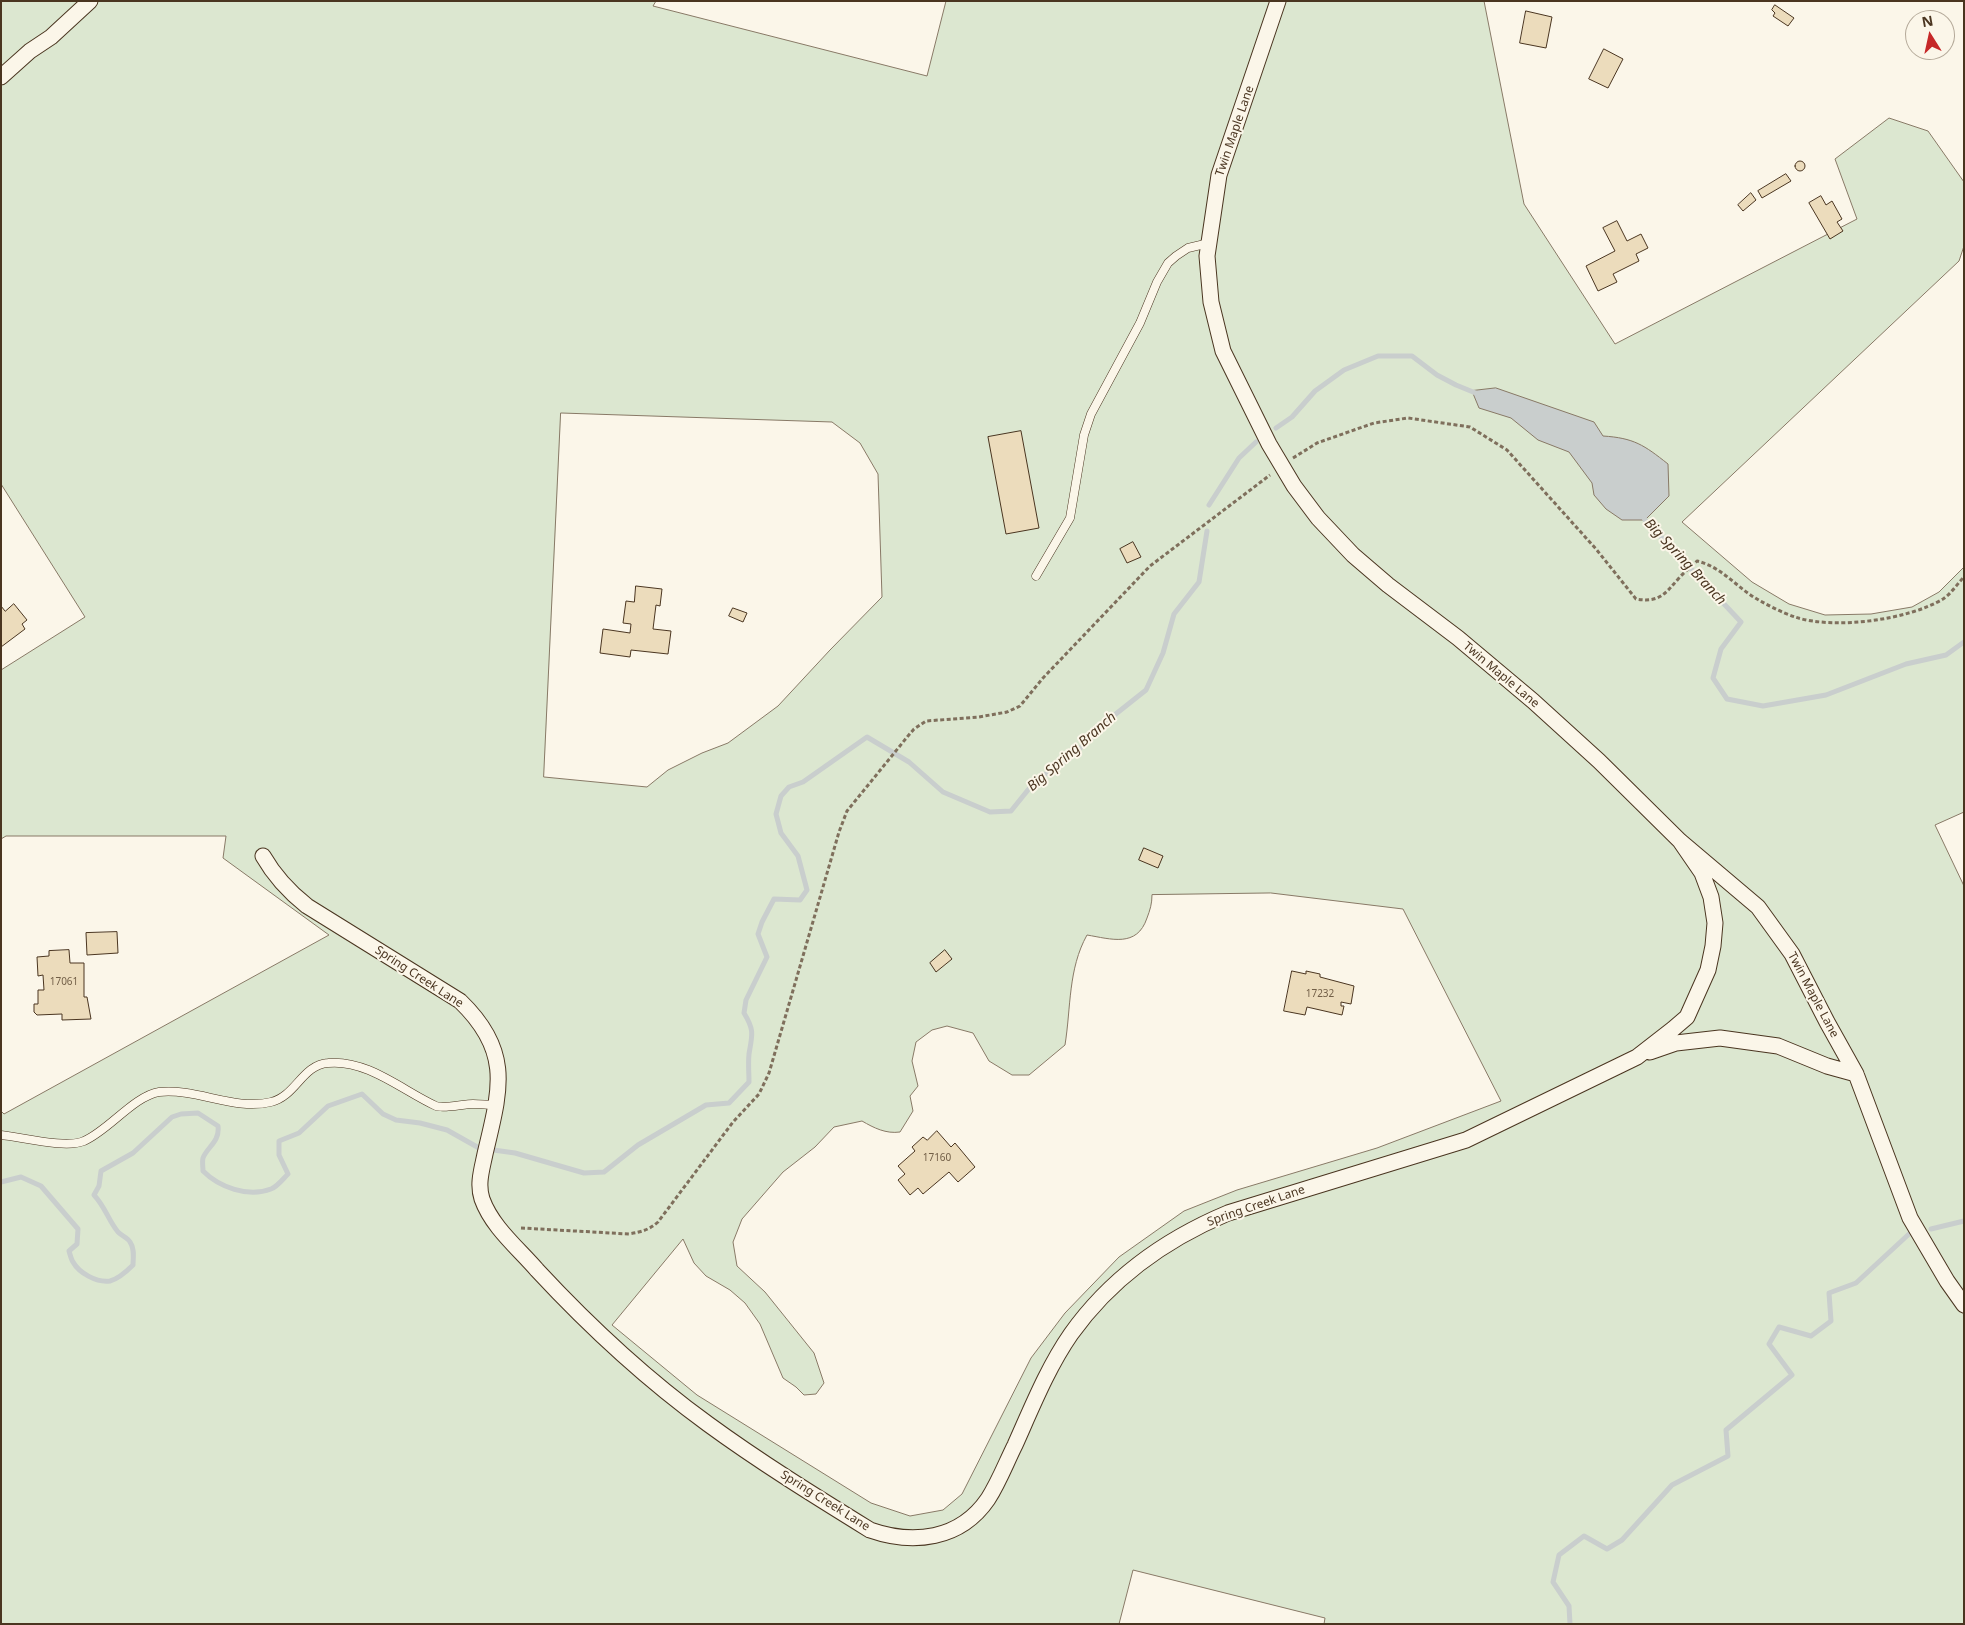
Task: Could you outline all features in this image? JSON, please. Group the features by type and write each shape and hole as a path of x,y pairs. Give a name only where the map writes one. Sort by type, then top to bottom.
{"street":[{"path":"1,77 30,51 51,37 90,1"},
{"name":"Twin Maple Lane","path":"1278,1 1219,175 1207,256 1211,302 1223,351 1256,419 1282,466 1318,518 1353,555 1388,585 1458,638 1533,701 1599,761 1680,841 1758,907 1792,954 1856,1074 1910,1218 1946,1281 1964,1305"},
{"name":"Spring Creek Lane","path":"1637,1057 1687,1017 1708,970 1713,946 1714,923 1711,897 1702,873 1680,841"},
{"name":"Spring Creek Lane","path":"263,856 275,877 288,892 307,906 460,1001 484,1028 494,1049 498,1065 499,1087 479,1178 481,1197 488,1214 498,1227 560,1294 646,1374 707,1424 765,1464 870,1530 888,1536 907,1539 927,1538 943,1533 962,1524 978,1510 987,1499 1052,1364 1071,1334 1117,1281 1144,1259 1172,1240 1200,1225 1228,1213 1466,1140 1637,1057 1676,1043 1720,1038 1778,1046 1827,1066 1856,1074"}],"lane":[{"path":"1036,576 1070,518 1084,435 1091,414 1140,323 1156,282 1168,263 1176,256 1188,248 1209,243"},
{"path":"1,1135 68,1144 84,1141 147,1096 160,1092 184,1093 252,1105 274,1102 288,1094 306,1073 316,1065 329,1062 349,1064 380,1076 438,1107 474,1104 496,1106"}],"path":[{"path":"498,1227 629,1234 642,1232 658,1222 733,1122 759,1094 769,1073 845,818 848,811 908,736 926,720 979,717 1007,712 1020,706 1043,678 1150,566 1282,466 1317,443 1374,423 1408,418 1470,427 1507,450 1596,549 1636,599 1650,601 1668,592 1681,575 1697,562 1706,563 1722,572 1756,598 1796,617 1829,622 1877,620 1912,614 1944,598 1964,577"}],"green space":[{"path":"1,1 656,1 653,6 927,76 946,1 1484,1 1524,204 1615,344 1857,219 1835,159 1889,118 1928,131 1964,182 1964,246 1959,261 1682,522 1752,582 1789,604 1825,615 1871,614 1912,607 1939,592 1964,567 1964,812 1935,825 1964,886 1964,1624 1324,1624 1325,1618 1133,1570 1119,1624 1,1624 1,1111 4,1114 329,935 223,858 226,836 6,836 1,839 1,670 85,617 1,484","holes":["561,413 832,422 860,443 878,474 882,597 778,706 728,743 702,753 668,770 647,787 544,777","1271,893 1403,909 1501,1101 1377,1148 1237,1190 1184,1211 1119,1257 1065,1313 1031,1358 962,1494 943,1510 910,1516 871,1503 697,1395 612,1325 683,1239 694,1263 706,1276 730,1290 745,1303 760,1324 783,1378 804,1395 816,1394 824,1383 814,1353 765,1292 737,1266 733,1242 742,1219 783,1172 815,1147 834,1127 862,1121 880,1130 900,1132 913,1111 910,1096 918,1086 912,1061 916,1042 932,1030 947,1026 973,1033 989,1061 1012,1075 1029,1075 1065,1045 1073,975 1076,961 1087,935 1122,939 1130,938 1137,934 1143,928 1147,918 1151,907 1152,895"]}],"shaded area":[{"path":"1496,388 1594,422 1603,436 1631,441 1645,447 1668,464 1669,496 1645,520 1622,520 1606,509 1594,495 1592,483 1569,452 1538,440 1511,418 1479,408 1472,391"}],"building":[{"path":"1775,5 1794,18 1788,26 1773,16 1775,13 1772,10"},
{"path":"1526,11 1552,17 1546,48 1520,43"},
{"path":"1604,49 1623,59 1608,88 1589,79"},
{"path":"1798,161 1802,161 1805,166 1804,170 1798,171 1795,168 1795,164"},
{"path":"1786,174 1791,181 1762,198 1758,191"},
{"path":"1751,193 1756,200 1743,211 1738,205"},
{"path":"1821,196 1826,205 1832,201 1842,219 1837,222 1843,231 1830,239 1809,203"},
{"path":"1617,221 1627,241 1641,234 1648,248 1636,254 1639,261 1613,274 1617,282 1598,291 1586,266 1615,251 1603,228"},
{"path":"1021,431 1039,528 1006,534 988,437"},
{"path":"1133,542 1141,557 1127,563 1120,549"},
{"path":"636,586 662,589 660,606 656,605 653,629 671,631 668,654 631,650 630,657 600,653 603,629 630,633 631,624 623,623 626,601 634,602"},
{"path":"14,604 27,620 22,624 25,629 1,647 1,606 5,611"},
{"path":"733,608 747,613 743,622 729,616"},
{"path":"1144,848 1163,856 1158,868 1139,860"},
{"path":"117,932 118,953 87,955 86,933"},
{"path":"69,950 70,963 84,963 84,997 87,997 91,1019 62,1020 62,1014 37,1015 34,1012 34,1004 38,1004 38,990 44,990 43,975 38,976 37,957 49,956 49,951"},
{"path":"945,950 952,959 936,972 930,963"},
{"path":"1292,971 1320,974 1320,977 1354,986 1351,1004 1341,1002 1341,1006 1344,1006 1342,1015 1307,1007 1305,1015 1284,1011"},
{"path":"937,1131 951,1147 955,1143 975,1167 958,1182 949,1172 923,1194 918,1188 910,1195 898,1180 905,1174 898,1166 915,1151 912,1147 923,1137 927,1140"}],"waterway":[{"name":"Big Spring Branch","path":"1276,428 1292,417 1315,391 1344,370 1378,356 1412,356 1437,375 1478,394"},
{"name":"Big Spring Branch","path":"1209,505 1239,458 1256,442"},
{"name":"Big Spring Branch","path":"1642,514 1645,520 1741,622 1721,649 1713,678 1727,699 1763,706 1826,695 1906,664 1946,655 1964,642"},
{"name":"Big Spring Branch","path":"1,1182 21,1177 41,1186 78,1229 77,1244 69,1251 73,1262 79,1270 89,1276 110,1281 133,1265 133,1248 129,1241 118,1232 94,1195 99,1186 101,1171 133,1153 172,1117 181,1114 198,1113 218,1126 217,1136 203,1158 203,1171 225,1186 244,1191 262,1191 278,1185 288,1174 279,1155 279,1141 299,1133 328,1106 362,1094 383,1114 396,1120 420,1123 447,1130 479,1148 515,1153 584,1173 604,1172 638,1145 706,1105 729,1103 749,1082 749,1057 752,1033 744,1013 746,1000 767,957 758,934 774,899 800,900 807,890 798,856 781,833 776,814 781,796 789,787 803,782 867,737 909,762 943,792 990,812 1011,811 1036,780 1069,759 1112,717 1146,690 1163,653 1174,614 1199,582 1207,531"},
{"path":"1931,1229 1964,1221"},
{"path":"1570,1624 1569,1606 1553,1582 1559,1555 1584,1536 1607,1549 1622,1540 1672,1485 1728,1456 1726,1430 1792,1375 1769,1344 1779,1327 1811,1336 1831,1321 1829,1293 1856,1283 1909,1234"}]}
